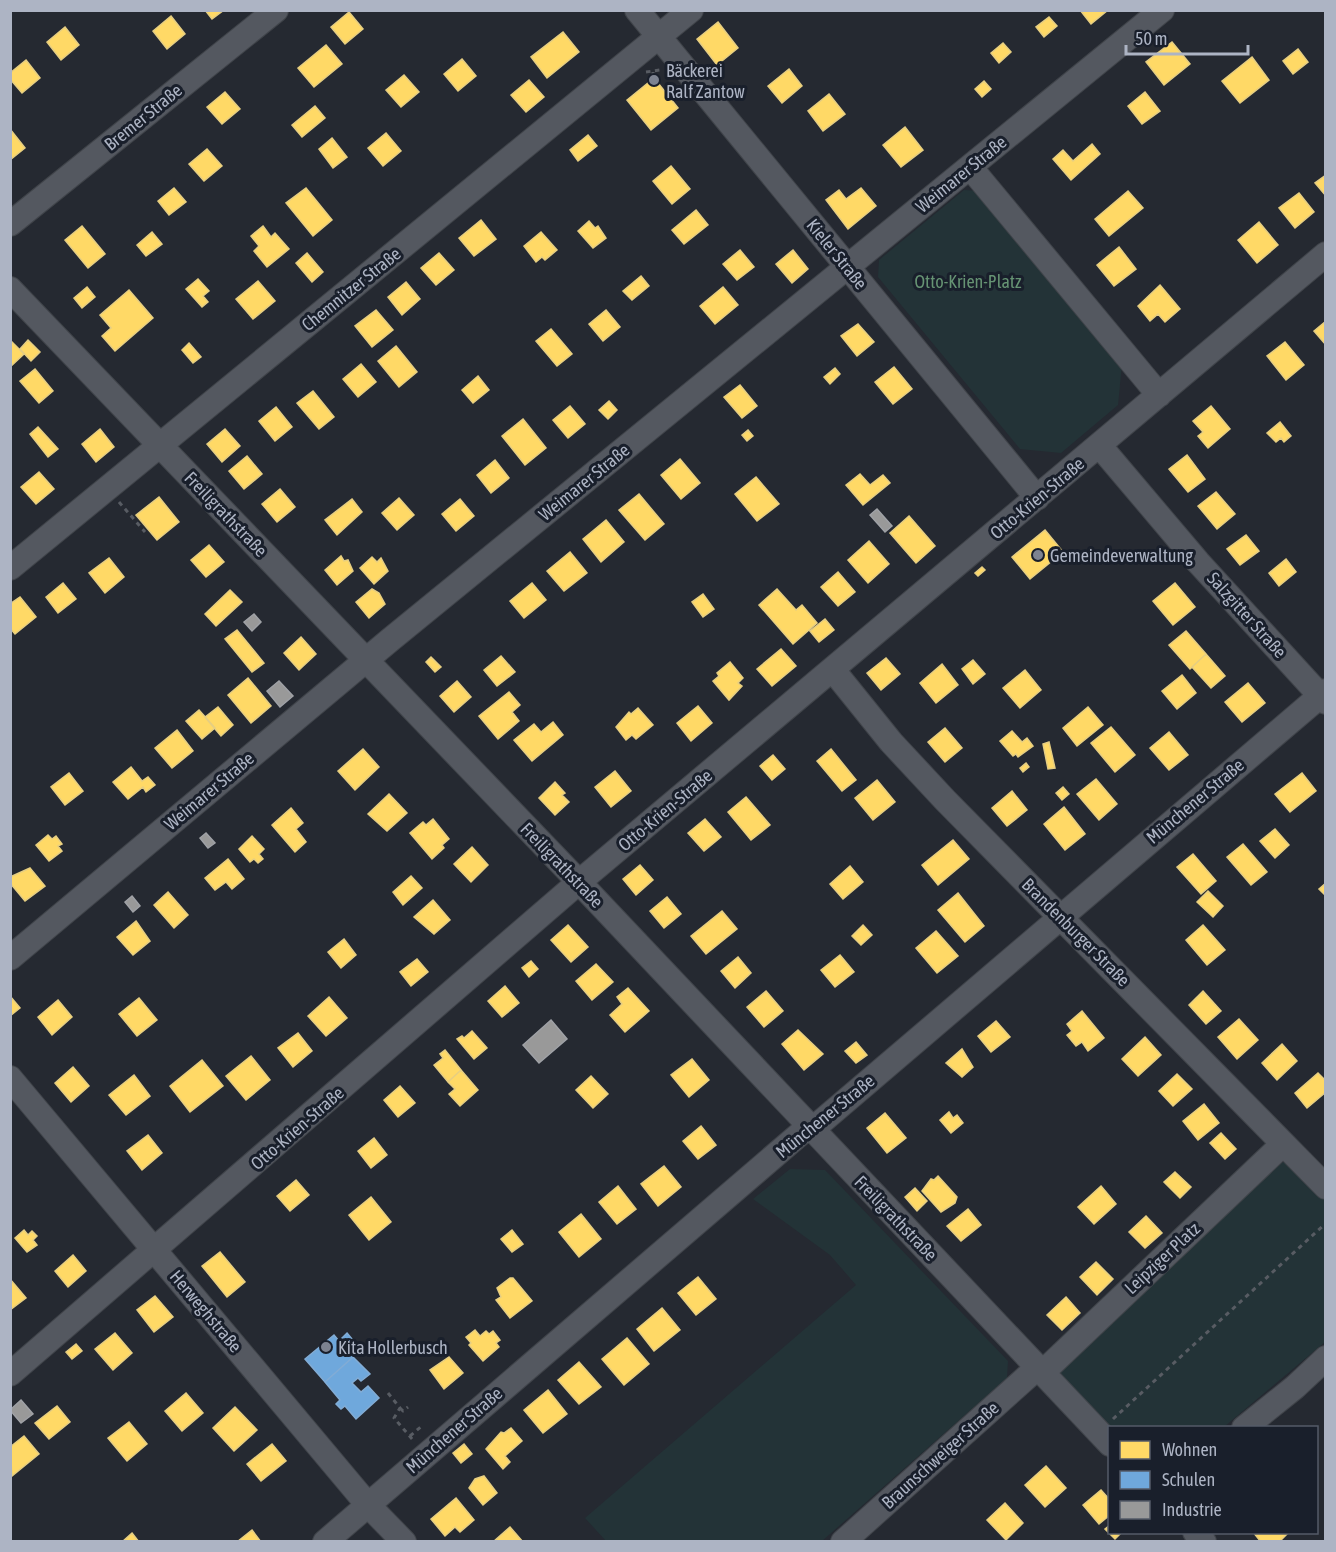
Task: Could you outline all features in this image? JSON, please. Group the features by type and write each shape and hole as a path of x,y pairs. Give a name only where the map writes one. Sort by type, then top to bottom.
{"street":[{"name":"Bremer Straße","path":"10,224 276,10"},
{"name":"Kieler Straße","path":"637,10 1037,498"},
{"name":"Chemnitzer Straße","path":"10,568 691,10"},
{"name":"Weimarer Straße","path":"10,958 365,661 1162,10"},
{"path":"970,167 1159,395"},
{"name":"Otto-Krien-Straße","path":"10,1374 579,882 1326,254"},
{"name":"Freiligrathstraße","path":"10,289 579,882 1104,1438"},
{"name":"Salzgitter Straße","path":"1099,445 1198,562 1324,696"},
{"name":"Brandenburger Straße","path":"833,670 891,742 945,800 1326,1187"},
{"name":"Münchener Straße","path":"325,1542 534,1360 810,1128 821,1122 1060,915 1324,696"},
{"name":"Herweghstraße","path":"10,1078 368,1505 404,1542"},
{"name":"Leipziger Platz","path":"1039,1370 1283,1144"},
{"path":"1246,1426 1295,1387 1326,1358"},
{"name":"Braunschweiger Straße","path":"843,1542 1039,1370"}],"path":[{"path":"653,72 653,78"},
{"path":"108,489 145,532"},
{"path":"1116,1426 1326,1223"},
{"path":"388,1393 402,1411 408,1407"},
{"path":"400,1408 394,1418 416,1443"},
{"path":"410,1436 423,1425"}],"green space":[{"name":"Otto-Krien-Platz","path":"964,190 981,191 1122,364 1118,405 1061,453 1020,449 878,277 879,260"},
{"path":"1284,1162 1294,1166 1325,1198 1325,1342 1225,1426 1108,1426 1060,1378 1061,1365 1274,1167"},
{"path":"790,1169 825,1170 1008,1361 1007,1378 822,1541 606,1541 585,1518 856,1285 830,1255 753,1199"}],"building: Wohnen":[{"path":"205,10 224,10 212,19"},
{"path":"1080,10 1108,10 1091,24"},
{"path":"349,12 363,29 345,44 331,27"},
{"path":"171,16 185,34 167,49 153,31"},
{"path":"1049,17 1057,26 1044,37 1036,27"},
{"path":"718,22 738,48 717,65 697,39"},
{"path":"65,27 79,45 61,60 47,42"},
{"path":"563,32 579,52 547,78 531,57"},
{"path":"1172,42 1190,64 1164,85 1146,62"},
{"path":"1003,43 1011,52 999,63 991,53"},
{"path":"326,45 342,64 314,87 298,68"},
{"path":"1298,49 1308,62 1293,74 1283,61"},
{"path":"1252,57 1269,80 1240,103 1222,81"},
{"path":"462,59 476,76 458,91 444,74"},
{"path":"26,60 40,78 22,93 10,79 10,73"},
{"path":"789,69 802,86 782,103 768,86"},
{"path":"404,75 419,92 401,107 386,90"},
{"path":"654,78 678,108 651,130 627,100"},
{"path":"529,80 544,97 526,112 511,95"},
{"path":"984,81 991,89 982,97 975,89"},
{"path":"225,92 240,109 222,124 207,107"},
{"path":"1145,92 1160,111 1142,124 1128,106"},
{"path":"829,94 845,114 823,131 808,111"},
{"path":"315,106 325,118 302,137 292,125"},
{"path":"905,127 923,150 901,167 883,145"},
{"path":"10,129 25,148 10,160"},
{"path":"386,133 401,151 383,166 368,148"},
{"path":"588,135 597,146 578,161 570,150"},
{"path":"332,138 347,157 333,168 319,149"},
{"path":"1092,144 1100,154 1071,180 1053,159 1063,150 1073,161"},
{"path":"207,149 222,166 204,181 189,164"},
{"path":"671,166 690,189 672,204 653,181"},
{"path":"1326,175 1326,196 1315,183"},
{"path":"174,188 186,202 169,215 158,201"},
{"path":"306,188 332,220 313,236 286,203"},
{"path":"861,188 876,206 848,229 826,200 839,190 846,199"},
{"path":"1128,191 1143,208 1109,236 1095,219"},
{"path":"1299,193 1314,212 1295,228 1279,208"},
{"path":"696,210 708,225 684,244 672,230"},
{"path":"481,220 496,239 474,256 459,238"},
{"path":"589,221 595,228 598,226 606,238 593,248 578,231"},
{"path":"1259,222 1278,245 1257,263 1238,240"},
{"path":"82,226 105,254 88,268 65,240"},
{"path":"263,226 271,237 275,233 289,249 267,267 254,251 259,246 251,236"},
{"path":"152,232 162,244 146,256 137,245"},
{"path":"541,232 557,250 545,260 542,257 536,262 524,246"},
{"path":"1119,247 1136,269 1114,286 1097,265"},
{"path":"740,250 754,267 737,280 723,264"},
{"path":"793,250 808,269 792,283 776,264"},
{"path":"307,253 323,272 312,282 296,263"},
{"path":"439,253 454,270 436,285 421,268"},
{"path":"641,276 649,286 632,300 623,291"},
{"path":"198,279 209,291 203,296 208,302 202,307 186,289"},
{"path":"258,281 275,301 253,319 236,299"},
{"path":"406,282 420,299 402,315 388,297"},
{"path":"1160,285 1180,309 1165,322 1158,314 1150,321 1138,306"},
{"path":"87,287 95,297 82,308 74,298"},
{"path":"723,287 738,305 715,324 700,306"},
{"path":"129,290 153,318 115,351 102,336 111,328 100,315"},
{"path":"376,310 393,330 372,347 355,326"},
{"path":"606,310 620,327 603,341 589,324"},
{"path":"1326,321 1326,345 1314,331"},
{"path":"858,324 874,342 857,356 841,336"},
{"path":"551,329 572,354 557,366 536,341"},
{"path":"10,340 24,354 10,367"},
{"path":"28,340 40,352 31,361 20,349"},
{"path":"1285,342 1304,365 1286,380 1267,356"},
{"path":"189,343 201,357 193,363 182,350"},
{"path":"396,346 417,372 399,387 378,361"},
{"path":"361,364 376,382 358,397 343,379"},
{"path":"894,367 912,389 893,404 875,382"},
{"path":"835,368 840,374 830,384 824,377"},
{"path":"35,369 53,391 39,403 20,381"},
{"path":"478,376 489,390 473,403 462,390"},
{"path":"740,385 757,406 742,418 724,397"},
{"path":"313,391 334,417 319,429 297,403"},
{"path":"609,401 617,410 608,419 599,410"},
{"path":"570,406 585,424 568,438 553,420"},
{"path":"1211,406 1230,429 1208,448 1198,436 1203,432 1193,421"},
{"path":"276,407 292,427 275,441 259,421"},
{"path":"523,419 546,448 525,465 502,436"},
{"path":"1280,422 1291,436 1284,442 1281,438 1276,442 1267,433"},
{"path":"38,427 58,449 48,457 30,434"},
{"path":"100,429 114,447 96,462 82,444"},
{"path":"225,429 240,446 222,462 207,444"},
{"path":"748,430 753,436 747,441 742,435"},
{"path":"1187,455 1205,479 1188,492 1169,469"},
{"path":"247,456 262,474 244,489 229,471"},
{"path":"680,459 700,483 681,499 661,475"},
{"path":"495,460 509,478 491,493 477,475"},
{"path":"39,472 54,489 36,504 21,487"},
{"path":"860,474 870,485 883,475 890,483 863,505 846,485"},
{"path":"756,477 779,504 757,521 735,494"},
{"path":"280,489 295,507 277,522 262,504"},
{"path":"1216,492 1235,514 1217,529 1198,506"},
{"path":"639,494 664,524 645,540 619,510"},
{"path":"159,497 179,522 157,540 136,515"},
{"path":"399,498 414,515 397,530 382,513"},
{"path":"352,499 362,512 337,535 325,520"},
{"path":"460,499 474,516 456,531 442,514"},
{"path":"909,516 935,546 916,563 890,533"},
{"path":"606,520 624,542 601,562 583,539"},
{"name":"Gemeindeverwaltung","path":"1045,530 1063,552 1030,579 1012,557"},
{"path":"1246,535 1259,551 1240,565 1227,549"},
{"path":"869,541 889,564 868,583 848,560"},
{"path":"209,545 224,562 206,577 191,560"},
{"path":"570,552 587,573 564,591 547,571"},
{"path":"341,556 344,561 348,560 353,571 337,585 325,570"},
{"path":"372,557 377,562 381,558 388,571 374,584 360,568"},
{"path":"109,558 124,577 105,593 89,573"},
{"path":"1286,559 1296,572 1279,586 1269,573"},
{"path":"982,567 985,570 978,576 975,573"},
{"path":"838,572 855,592 838,606 821,587"},
{"path":"63,583 76,599 58,613 46,597"},
{"path":"532,583 546,600 524,618 510,601"},
{"path":"1175,583 1195,607 1173,625 1153,601"},
{"path":"372,589 379,593 385,604 369,618 356,602"},
{"path":"777,589 796,610 802,605 817,623 793,644 759,605"},
{"path":"230,590 242,602 216,626 205,614"},
{"path":"703,594 714,609 703,617 692,602"},
{"path":"20,597 36,617 15,634 10,628 10,604"},
{"path":"825,619 834,630 819,642 810,631"},
{"path":"237,630 264,663 252,672 225,639"},
{"path":"1186,631 1206,654 1190,669 1169,645"},
{"path":"301,637 316,654 299,670 284,653"},
{"path":"781,649 796,666 772,686 757,669"},
{"path":"1206,654 1225,676 1211,688 1192,667"},
{"path":"501,656 515,672 497,686 484,670"},
{"path":"431,657 441,667 435,672 426,662"},
{"path":"886,658 900,674 881,690 867,673"},
{"path":"973,660 985,674 973,684 962,669"},
{"path":"730,662 743,678 738,683 742,686 729,700 713,681 719,676 717,673"},
{"path":"942,664 958,685 936,703 920,683"},
{"path":"1025,670 1041,690 1020,708 1003,688"},
{"path":"1182,675 1196,693 1177,709 1162,691"},
{"path":"248,678 271,706 251,723 228,695"},
{"path":"457,681 471,697 454,712 440,696"},
{"path":"1248,683 1265,703 1242,722 1225,702"},
{"path":"509,692 520,705 512,712 519,721 498,739 479,716"},
{"path":"698,706 712,723 691,741 677,723"},
{"path":"218,707 233,725 221,736 205,717"},
{"path":"1088,707 1103,725 1077,746 1063,728"},
{"path":"638,708 653,725 636,739 632,735 626,740 616,727 629,712 631,714"},
{"path":"199,710 215,728 202,739 186,721"},
{"path":"553,722 563,735 532,761 514,740 534,724 541,732"},
{"path":"1111,727 1135,755 1115,772 1091,743"},
{"path":"945,728 962,748 945,762 928,742"},
{"path":"177,730 193,751 172,768 155,748"},
{"path":"1012,731 1022,742 1027,738 1033,746 1018,757 1016,754 1013,756 1000,741"},
{"path":"1169,732 1188,755 1169,770 1150,748"},
{"path":"1049,742 1055,768 1048,769 1043,744"},
{"path":"363,749 379,767 355,790 338,771"},
{"path":"831,749 856,780 842,791 817,761"},
{"path":"773,755 785,769 772,780 760,766"},
{"path":"1026,763 1029,767 1023,772 1020,768"},
{"path":"131,767 142,781 148,777 155,785 146,792 143,787 128,799 113,782"},
{"path":"615,771 631,791 611,807 595,787"},
{"path":"69,773 83,791 65,805 51,787"},
{"path":"1302,773 1316,791 1290,812 1275,794"},
{"path":"1096,779 1117,804 1099,820 1077,794"},
{"path":"877,780 895,802 873,820 855,798"},
{"path":"555,782 565,793 562,795 569,802 555,815 539,798"},
{"path":"1063,787 1069,794 1062,800 1056,793"},
{"path":"1012,791 1027,810 1007,826 992,808"},
{"path":"389,794 407,813 387,831 368,814"},
{"path":"746,797 770,825 751,840 728,812"},
{"path":"1064,807 1085,834 1065,850 1044,824"},
{"path":"291,808 303,823 296,829 306,842 295,852 272,825"},
{"path":"433,819 449,839 442,845 444,848 432,859 410,833 423,822 426,825"},
{"path":"705,819 721,837 704,851 688,833"},
{"path":"1275,829 1289,845 1275,858 1260,841"},
{"path":"48,835 52,839 56,836 62,844 58,846 62,851 49,861 36,845"},
{"path":"252,836 264,849 259,854 263,859 258,863 254,859 250,862 239,849"},
{"path":"953,840 969,859 938,885 922,865"},
{"path":"1243,844 1267,872 1251,885 1227,857"},
{"path":"472,847 488,865 471,882 454,864"},
{"path":"1193,854 1216,881 1201,894 1177,867"},
{"path":"228,859 244,879 232,889 226,882 215,890 205,878"},
{"path":"640,865 653,880 636,895 623,879"},
{"path":"850,866 863,882 843,899 830,884"},
{"path":"30,868 45,886 25,901 10,883 10,877"},
{"path":"411,876 422,888 403,905 393,892"},
{"path":"1326,883 1326,896 1319,889"},
{"path":"1208,891 1223,906 1213,917 1197,902"},
{"path":"168,892 188,915 174,928 154,905"},
{"path":"958,893 984,926 965,942 938,910"},
{"path":"667,897 681,914 664,928 650,911"},
{"path":"433,900 450,920 434,934 414,917"},
{"path":"722,911 737,929 706,954 691,936"},
{"path":"136,921 150,941 133,955 117,937"},
{"path":"568,925 588,947 571,962 551,940"},
{"path":"863,925 872,935 861,945 852,936"},
{"path":"1203,925 1225,950 1207,965 1186,940"},
{"path":"936,931 958,956 937,973 916,948"},
{"path":"344,939 356,955 341,968 328,952"},
{"path":"840,955 854,972 835,987 821,970"},
{"path":"738,957 751,973 735,988 721,971"},
{"path":"417,959 428,972 411,986 400,972"},
{"path":"531,961 538,969 529,977 522,968"},
{"path":"596,964 613,982 592,1000 576,981"},
{"path":"505,986 519,1003 502,1017 488,1001"},
{"path":"628,988 649,1011 625,1032 610,1015 622,1004 617,997"},
{"path":"766,991 783,1011 764,1027 747,1007"},
{"path":"1203,991 1221,1011 1206,1024 1189,1005"},
{"path":"10,996 20,1008 10,1016"},
{"path":"329,997 347,1018 326,1036 308,1016"},
{"path":"139,998 157,1020 137,1036 119,1014"},
{"path":"58,1000 72,1017 52,1035 38,1017"},
{"path":"1082,1011 1104,1038 1088,1051 1082,1042 1076,1046 1067,1035 1072,1031 1067,1024"},
{"path":"1239,1019 1258,1040 1237,1059 1218,1037"},
{"path":"996,1021 1010,1037 991,1052 978,1036"},
{"path":"798,1030 823,1054 804,1070 782,1044"},
{"path":"472,1031 487,1048 474,1059 457,1039 462,1036 464,1038"},
{"path":"298,1033 312,1051 293,1067 278,1048"},
{"path":"1145,1037 1161,1055 1138,1076 1122,1059"},
{"path":"856,1042 867,1055 856,1063 845,1051"},
{"path":"1282,1044 1297,1061 1277,1080 1262,1063"},
{"path":"962,1049 973,1067 962,1077 946,1063"},
{"path":"445,1050 461,1070 448,1082 434,1065 443,1058 440,1054"},
{"path":"251,1056 270,1080 246,1100 226,1076"},
{"path":"692,1059 709,1080 689,1097 671,1075"},
{"path":"202,1060 223,1086 190,1112 170,1086"},
{"path":"73,1067 89,1086 71,1102 55,1083"},
{"path":"461,1070 478,1090 460,1106 449,1094 455,1089 448,1082"},
{"path":"1318,1073 1326,1081 1326,1092 1307,1108 1295,1093"},
{"path":"1177,1074 1192,1089 1173,1106 1159,1091"},
{"path":"134,1075 150,1096 126,1115 109,1095"},
{"path":"591,1076 608,1094 593,1108 576,1090"},
{"path":"400,1086 415,1103 398,1117 384,1100"},
{"path":"1204,1104 1219,1123 1198,1140 1183,1121"},
{"path":"949,1112 953,1118 957,1115 963,1123 951,1133 940,1120"},
{"path":"885,1113 906,1138 887,1153 867,1128"},
{"path":"701,1126 716,1145 698,1159 683,1141"},
{"path":"1221,1133 1236,1149 1225,1159 1210,1143"},
{"path":"148,1135 162,1153 142,1170 127,1151"},
{"path":"374,1138 387,1155 371,1168 358,1151"},
{"path":"664,1166 681,1187 658,1206 641,1184"},
{"path":"1175,1172 1191,1187 1180,1198 1164,1182"},
{"path":"938,1176 957,1197 955,1203 941,1212 922,1191 931,1179 934,1180"},
{"path":"296,1180 309,1195 290,1211 277,1196"},
{"path":"618,1186 636,1209 617,1224 599,1202"},
{"path":"1101,1186 1116,1204 1094,1224 1078,1207"},
{"path":"915,1188 927,1201 917,1211 905,1197"},
{"path":"371,1197 391,1222 369,1240 349,1215"},
{"path":"968,1209 981,1225 961,1241 947,1226"},
{"path":"581,1214 601,1239 579,1257 559,1232"},
{"path":"1146,1216 1162,1233 1145,1248 1129,1232"},
{"path":"24,1230 28,1235 32,1231 37,1236 33,1240 37,1245 27,1252 15,1238"},
{"path":"512,1230 523,1244 512,1252 501,1239"},
{"path":"220,1252 245,1282 227,1297 202,1266"},
{"path":"73,1255 86,1271 68,1287 55,1271"},
{"path":"1096,1262 1113,1279 1097,1295 1080,1277"},
{"path":"698,1277 716,1299 696,1315 678,1293"},
{"path":"513,1278 532,1301 510,1318 496,1300 501,1297 497,1288"},
{"path":"10,1279 26,1298 10,1310"},
{"path":"155,1296 173,1317 154,1332 137,1310"},
{"path":"1066,1297 1080,1313 1062,1330 1047,1315"},
{"path":"662,1308 680,1330 654,1351 637,1329"},
{"path":"475,1330 480,1336 486,1331 489,1334 493,1331 500,1340 496,1343 499,1347 483,1361 469,1345 471,1343 466,1337"},
{"path":"115,1333 132,1353 113,1370 95,1349"},
{"path":"627,1338 649,1364 624,1385 602,1359"},
{"path":"76,1344 82,1351 72,1359 66,1352"},
{"path":"449,1357 463,1373 444,1389 430,1370"},
{"path":"579,1362 601,1387 579,1404 558,1380"},
{"path":"548,1390 567,1414 543,1433 524,1410"},
{"path":"186,1393 203,1413 182,1431 165,1411"},
{"path":"57,1406 70,1422 49,1439 35,1423"},
{"path":"235,1407 257,1430 234,1451 213,1428"},
{"path":"129,1422 147,1444 127,1461 108,1438"},
{"path":"511,1428 522,1441 505,1456 510,1462 503,1469 486,1449 501,1432 504,1433"},
{"path":"24,1436 39,1454 12,1476 10,1447"},
{"path":"272,1444 286,1461 261,1481 247,1464"},
{"path":"464,1444 472,1454 461,1463 453,1453"},
{"path":"1046,1466 1066,1488 1045,1507 1025,1485"},
{"path":"484,1476 497,1493 483,1505 469,1488 475,1479"},
{"path":"1101,1490 1108,1498 1108,1517 1099,1524 1083,1505"},
{"path":"456,1498 474,1520 460,1532 455,1527 445,1536 431,1519"},
{"path":"1005,1503 1023,1523 1006,1540 987,1520"},
{"path":"510,1527 523,1542 493,1542"},
{"path":"252,1530 261,1542 237,1542"},
{"path":"132,1533 139,1542 122,1542"},
{"path":"1110,1534 1120,1534 1115,1539"},
{"path":"1255,1534 1287,1534 1279,1542 1261,1542"}],"building: Schulen":[{"path":"347,1333 361,1350 325,1382 305,1359 334,1335 339,1341"},
{"path":"353,1357 370,1374 361,1381 358,1378 352,1383 361,1392 368,1386 379,1398 356,1419 345,1406 341,1409 336,1404 340,1400 325,1382"}],"building: Industrie":[{"path":"877,509 892,526 885,532 870,515"},
{"path":"254,614 261,622 252,631 244,622"},
{"path":"279,681 293,696 280,707 267,691"},
{"path":"206,833 215,843 208,848 200,838"},
{"path":"132,896 140,906 133,912 125,902"},
{"path":"551,1020 567,1039 539,1063 523,1045"},
{"path":"21,1400 33,1414 21,1423 10,1410"}],"place":[{"name":"Bäckerei Ralf Zantow","path":"654,80"},
{"name":"Gemeindeverwaltung","path":"1038,555"},
{"name":"Kita Hollerbusch","path":"326,1347"}]}
